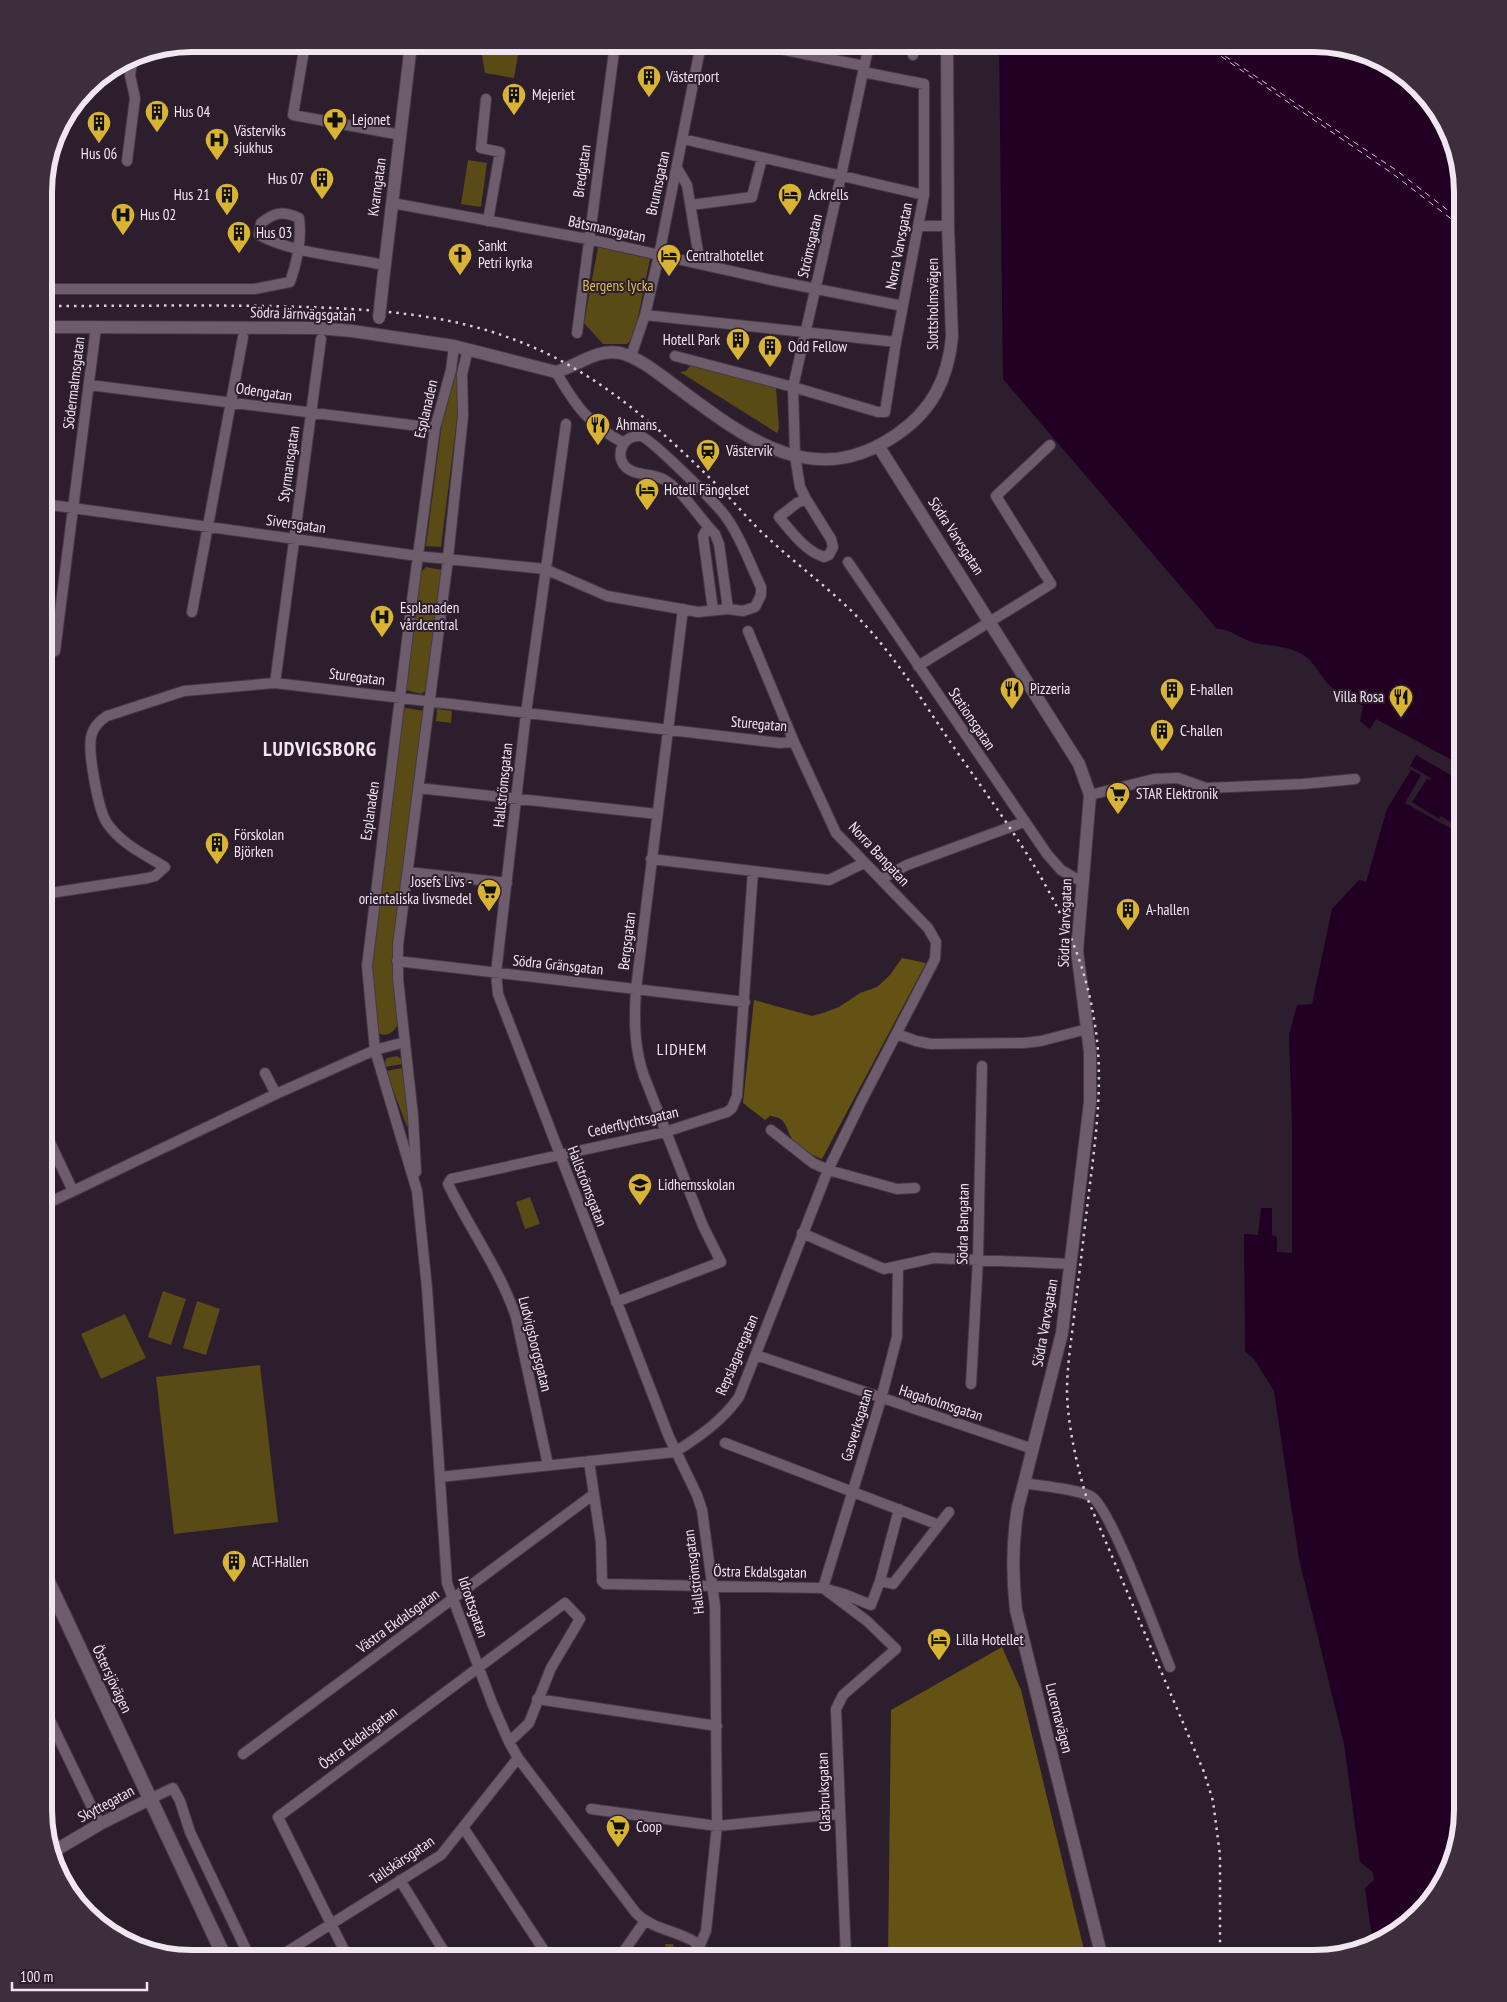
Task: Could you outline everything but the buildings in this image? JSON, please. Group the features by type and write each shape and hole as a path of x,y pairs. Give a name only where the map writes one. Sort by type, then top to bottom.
{"main road":[{"name":"Östersjövägen","path":"52,1590 221,1950"}],"street":[{"path":"304,52 293,115 401,135"},
{"name":"Kvarngatan","path":"377,334 410,52"},
{"name":"Bredgatan","path":"576,333 614,52"},
{"name":"Brunnsgatan","path":"631,356 644,315 658,255 699,52"},
{"path":"792,53 864,69"},
{"name":"Strömsgatan","path":"795,456 793,387 867,53"},
{"name":"Slottsholmsvägen","path":"556,372 603,353 619,353 631,356 748,438 779,452 795,456 812,458 842,457 879,447 903,430 920,416 940,387 951,353 947,53"},
{"path":"127,161 135,98 130,75 131,67"},
{"name":"Norra Varvsgatan","path":"793,387 878,412 885,412 896,342 924,195 924,84 864,69"},
{"path":"486,99 481,148 500,152 488,221"},
{"path":"683,139 924,195"},
{"path":"691,205 752,197 762,158"},
{"path":"677,168 687,185 700,264"},
{"name":"Båtsmansgatan","path":"392,203 588,240 903,306"},
{"path":"53,289 254,289 290,282 294,271 298,249 301,231 299,218 287,212 270,216 261,223 259,235 272,242 298,249 384,265"},
{"path":"919,226 948,226"},
{"path":"644,315 896,342"},
{"name":"Södra Järnvägsgatan","path":"53,327 317,328 377,334 454,346 556,372"},
{"name":"Södermalmsgatan","path":"55,651 96,327"},
{"path":"192,612 244,337"},
{"name":"Styrmansgatan","path":"275,683 321,339"},
{"name":"Esplanaden","path":"417,1189 375,1050 367,981 368,947 436,428 451,370 454,346"},
{"name":"Esplanaden","path":"417,1189 413,1116 398,961 398,938 448,558 462,416 462,374 468,349"},
{"path":"675,356 793,387"},
{"path":"556,372 582,413 608,435 624,443 620,454 625,467 635,472 654,476 670,484 715,534 719,544 728,610"},
{"name":"Odengatan","path":"89,386 436,428"},
{"name":"Hallströmsgatan","path":"566,424 526,713 496,973 498,994 558,1154 675,1452 697,1495 702,1510 713,1587 718,1726 717,1826 706,1931 699,1947"},
{"name":"Siversgatan","path":"53,505 294,540 418,556 545,569 607,596 698,612 750,610 758,603 761,587 723,513 650,440 643,436 637,436 630,438 624,443"},
{"path":"918,666 1051,584 996,496 1050,445"},
{"name":"Södra Varvsgatan","path":"879,447 1079,764 1090,795 1077,963 1087,1029 1090,1102 1072,1264 1062,1333 1024,1483"},
{"path":"795,456 800,487 831,540 833,547 829,555 824,557 818,555 796,536 779,517 797,503 806,499"},
{"path":"708,527 704,536 713,610"},
{"name":"Stationsgatan","path":"848,562 1024,822 1055,864 1061,870 1082,882"},
{"name":"Bergsgatan","path":"616,1302 721,1262 703,1226 639,1062 634,1026 636,989 651,860 683,609"},
{"name":"Norra Bangatan","path":"748,631 794,742 836,833 928,928 936,942 935,959 897,1034"},
{"name":"Sturegatan","path":"53,893 148,878 155,876 165,867 123,840 106,822 98,798 90,748 94,728 107,716 184,690 275,683 780,743 794,742"},
{"path":"1090,795 1162,779 1178,778 1206,788 1303,784 1355,779"},
{"path":"418,788 657,814"},
{"path":"881,879 907,865 1024,822"},
{"path":"651,860 829,880 864,863"},
{"path":"745,1002 753,871"},
{"path":"408,872 507,883"},
{"name":"Södra Gränsgatan","path":"398,961 745,1002"},
{"name":"Cederflychtsgatan","path":"448,1184 451,1179 558,1154 666,1132 727,1112 737,1096 745,1002"},
{"path":"897,1034 930,1044 1024,1043 1041,1041 1087,1029"},
{"name":"Repslagaregatan","path":"440,1477 675,1452 701,1435 734,1404 756,1354 828,1170 897,1034"},
{"path":"52,1201 276,1094 375,1050 405,1042"},
{"name":"Södra Bangatan","path":"971,1384 978,1259 982,1066"},
{"path":"265,1073 276,1094"},
{"path":"771,1130 813,1163 828,1170 897,1189 915,1188"},
{"path":"52,1149 73,1191"},
{"name":"Ludvigsborgsgatan","path":"448,1184 508,1295 516,1317 548,1465"},
{"name":"Idrottsgatan","path":"417,1189 427,1288 444,1565 452,1600 508,1742 518,1758 645,1921"},
{"path":"802,1233 884,1270 934,1258 1072,1264"},
{"name":"Gasverksgatan","path":"823,1588 881,1399 897,1337 898,1266"},
{"name":"Hagaholmsgatan","path":"756,1354 881,1399 1033,1449"},
{"path":"725,1444 939,1525"},
{"path":"590,1460 594,1494"},
{"path":"1024,1483 1085,1494 1098,1502 1125,1558 1170,1667"},
{"name":"Lucernavägen","path":"1024,1483 1013,1536 1013,1578 1016,1610 1100,1950"},
{"name":"Östra Ekdalsgatan","path":"594,1494 601,1542 602,1581 609,1584 823,1588 867,1621 896,1649"},
{"name":"Västra Ekdalsgatan","path":"243,1754 594,1494"},
{"path":"823,1588 871,1605 880,1581 899,1509"},
{"path":"880,1581 894,1584 949,1512"},
{"name":"Östra Ekdalsgatan","path":"344,1950 278,1817 565,1603 580,1619 560,1651 538,1700"},
{"name":"Glasbruksgatan","path":"846,1950 839,1814 836,1716 838,1704 843,1695 896,1649"},
{"path":"508,1742 529,1723 538,1700 718,1726"},
{"path":"52,1726 100,1824"},
{"name":"Tallskärsgatan","path":"290,1950 441,1855 518,1758"},
{"path":"150,1799 173,1788 180,1801 190,1832 246,1950"},
{"name":"Skyttegatan","path":"58,1849 100,1824 150,1799"},
{"path":"591,1809 717,1826 839,1814"},
{"path":"463,1827 544,1950"},
{"path":"400,1880 443,1950"},
{"path":"625,1950 645,1921 690,1939 700,1950"}],"green space":[{"path":"481,52 519,52 514,78 485,73"},
{"path":"468,160 487,163 481,207 461,204"},
{"name":"Bergens lycka","path":"598,247 650,259 634,336 627,344 603,344 584,323"},
{"path":"691,365 776,388 779,428 777,433 680,372 686,371"},
{"path":"455,368 458,369 457,418 441,547 426,546 443,415"},
{"path":"426,567 442,570 427,690 421,694 406,690 419,574"},
{"path":"402,709 424,711 403,879 398,1023 392,1032 382,1035 376,1031 370,975"},
{"path":"437,709 452,711 451,723 436,721"},
{"path":"397,1056 403,1064 384,1067 387,1058"},
{"path":"404,1069 409,1126 407,1127 386,1071"},
{"path":"530,1197 540,1224 525,1229 516,1202"},
{"path":"163,1291 186,1299 171,1345 148,1337"},
{"path":"197,1301 220,1309 206,1355 183,1348"},
{"path":"125,1314 146,1358 101,1379 81,1334"},
{"path":"260,1365 278,1522 174,1534 156,1377"},
{"path":"665,1944 673,1944 674,1950 666,1950"}],"shaded area":[{"path":"999,53 1323,53 1342,55 1359,60 1384,71 1407,87 1420,100 1440,131 1450,156 1453,174 1454,761 1376,719 1370,729 1360,721 1363,706 1330,686 1302,654 1282,647 1249,641 1230,631 1217,629 1003,379"},
{"path":"1416,755 1454,777 1454,824 1441,816 1439,819 1412,802 1427,779 1430,780 1431,778 1410,766"},
{"path":"1411,770 1421,775 1405,803 1452,829 1454,826 1454,1818 1452,1837 1447,1854 1431,1887 1407,1915 1372,1937 1365,1888 1374,1880 1373,1872 1360,1862 1344,1744 1299,1559 1274,1391 1254,1359 1245,1351 1244,1234 1258,1235 1261,1208 1272,1208 1272,1235 1277,1237 1277,1252 1292,1253 1292,1128 1289,1035 1297,1005 1312,1004 1332,909 1359,880 1366,882 1387,809"},
{"path":"902,958 926,963 822,1159 800,1147 791,1137 781,1119 770,1116 765,1120 743,1103 754,1000 812,1016 823,1013 839,1007 860,993 877,987 890,975"},
{"path":"1002,1647 1021,1690 1084,1950 888,1950 891,1710"}],"ferry route":[{"path":"1216,53 1393,174 1454,221"},
{"path":"1220,53 1396,170 1454,215"}],"railway":[{"path":"53,306 269,306 391,312 452,321 510,338 541,351 598,383 675,444 761,532 854,613 877,639 922,699 1040,875 1073,943 1086,980 1097,1038 1099,1094 1069,1360 1067,1392 1069,1418 1085,1493 1204,1772 1213,1801 1220,1855 1220,1950"}],"place":[{"name":"Västerport","path":"649,98"},
{"name":"Mejeriet","path":"514,116"},
{"name":"Hus 04","path":"157,133"},
{"name":"Lejonet","path":"335,141"},
{"name":"Hus 06","path":"99,144"},
{"name":"Västerviks sjukhus","path":"217,161"},
{"name":"Hus 07","path":"322,200"},
{"name":"Hus 21","path":"227,216"},
{"name":"Ackrells","path":"790,216"},
{"name":"Hus 02","path":"123,236"},
{"name":"Hus 03","path":"239,254"},
{"name":"Sankt Petri kyrka","path":"460,276"},
{"name":"Centralhotellet","path":"669,277"},
{"name":"Hotell Park","path":"738,361"},
{"name":"Odd Fellow","path":"770,368"},
{"name":"Åhmans","path":"598,446"},
{"name":"Västervik","path":"708,472"},
{"name":"Hotell Fängelset","path":"647,511"},
{"name":"Esplanaden vårdcentral","path":"382,638"},
{"name":"Pizzeria","path":"1012,710"},
{"name":"E-hallen","path":"1172,711"},
{"name":"Villa Rosa","path":"1401,718"},
{"name":"C-hallen","path":"1162,752"},
{"name":"STAR Elektronik","path":"1118,815"},
{"name":"Förskolan Björken","path":"217,865"},
{"name":"Josefs Livs - orientaliska livsmedel","path":"489,912"},
{"name":"A-hallen","path":"1128,931"},
{"name":"Lidhemsskolan","path":"640,1206"},
{"name":"ACT-Hallen","path":"234,1583"},
{"name":"Lilla Hotellet","path":"939,1661"},
{"name":"Coop","path":"618,1848"}],"district":[{"name":"LUDVIGSBORG","path":"320,749"},
{"name":"LIDHEM","path":"682,1049"}]}
